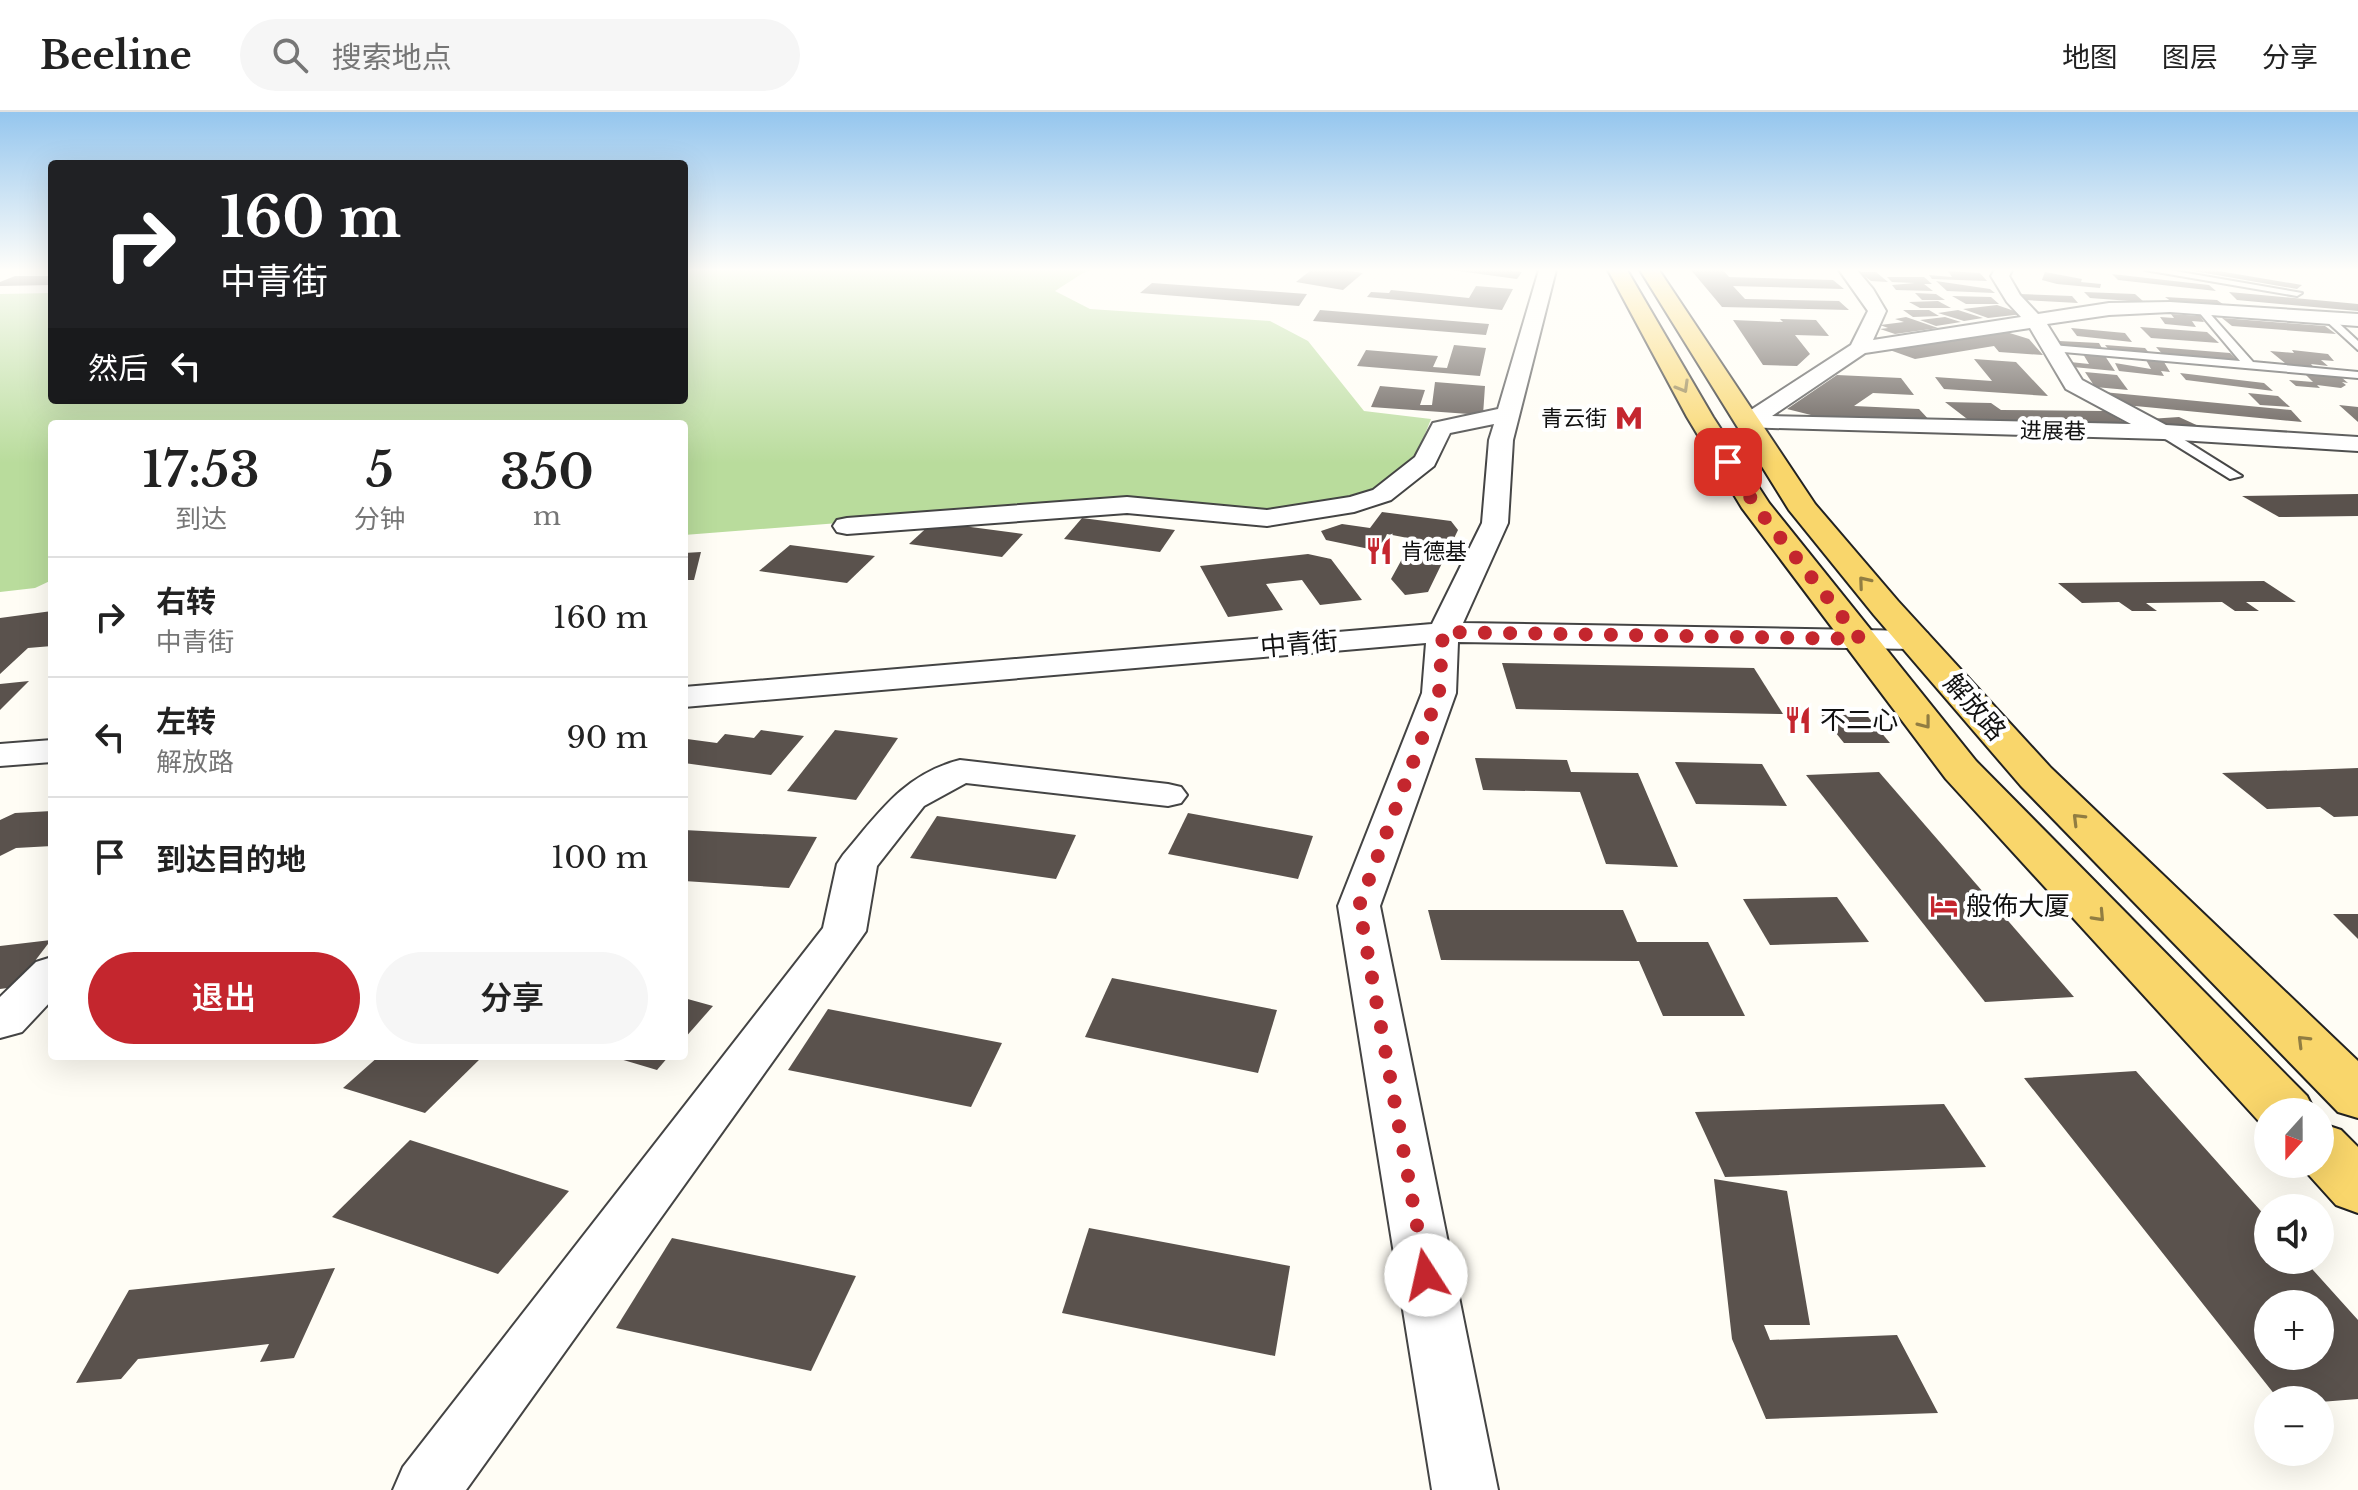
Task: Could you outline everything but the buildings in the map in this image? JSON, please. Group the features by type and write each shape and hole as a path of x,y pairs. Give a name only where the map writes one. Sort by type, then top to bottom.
{"main road":[{"name":"解放路","path":"1653,334 1757,508 1961,770 2273,1098"},
{"name":"解放路","path":"1691,334 1804,510 1916,640 2036,777 2358,1096"},
{"path":"2334,1162 2358,1187"}],"street":[{"path":"1465,1490 1359,906 1439,693 1443,632 1495,523 1501,440 1530,334"},
{"path":"1859,348 1866,334"},
{"path":"1748,422 1859,348 1945,334"},
{"path":"2043,334 2074,384 2163,432"},
{"path":"847,526 1127,505 1267,518 1354,504 1382,495 1425,461 1441,428 1507,414"},
{"name":"进展巷","path":"1748,422 2163,432 2358,444"},
{"name":"中青街","path":"688,697 1443,632 1916,640"},
{"path":"426,1490 844,931 857,864 911,798 960,771 1168,795"},
{"path":"0,1021 5,1020 48,977"}],"lane":[{"path":"2223,334 2249,365"},
{"path":"2052,348 2358,375"},
{"path":"2163,432 2235,476"}],"green space":[{"path":"0,334 48,334 48,404 688,404 688,334 1295,334 1308,341 1364,411 1431,419 1418,452 1366,498 1254,511 1145,499 688,535 688,420 48,420 48,582 35,588 0,592"}],"place":[{"name":"青云街","path":"1629,418"},
{"name":"肯德基","path":"1379,551"},
{"name":"不二心","path":"1798,720"},
{"name":"般佈大厦","path":"1944,906"}],"route":[{"path":"1426,1275 1359,906 1439,693 1443,632 1860,639 1757,508 1728,462"}]}
